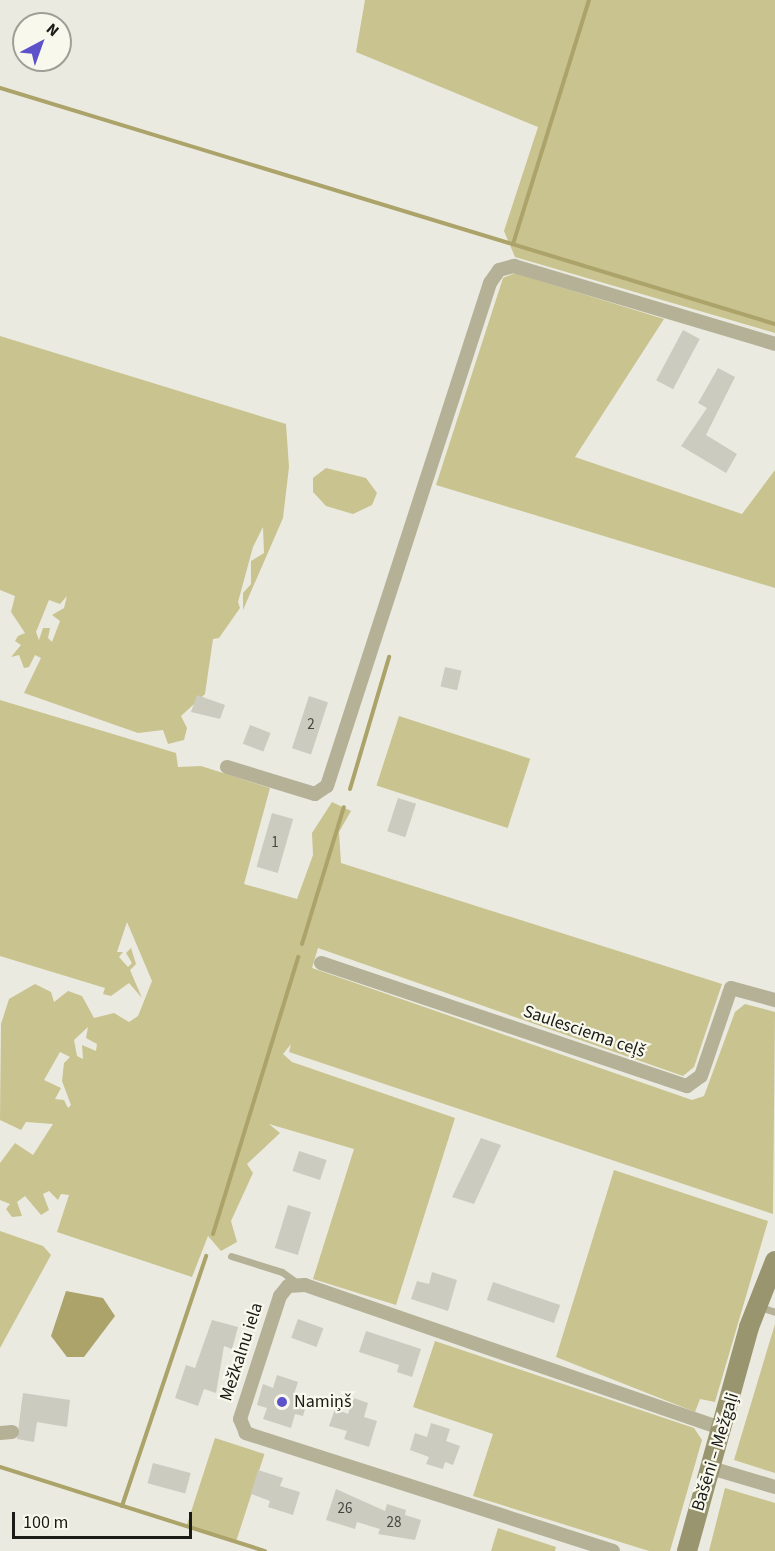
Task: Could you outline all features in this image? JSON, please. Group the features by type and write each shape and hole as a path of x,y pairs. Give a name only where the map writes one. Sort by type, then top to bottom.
{"street":[{"path":"227,767 315,794 327,786 490,283 499,270 514,266 775,344"},
{"name":"Saulesciema ceļš","path":"321,963 687,1086 701,1076 731,988 775,1000"},
{"name":"Bašēni – Mežgaļi","path":"687,1551 746,1354 768,1310 775,1261"},
{"path":"297,1283 723,1429"},
{"name":"Mežkalnu iela","path":"297,1283 280,1296 240,1419 246,1433 613,1551"},
{"path":"711,1468 775,1487"}],"lane":[{"path":"231,1256 282,1272 297,1283"}],"shaded area":[{"path":"365,0 775,0 775,333 515,257 504,231 538,127 356,52"},
{"path":"515,273 664,319 575,457 742,514 775,470 775,588 436,485 503,278"},
{"path":"0,336 286,424 289,467 283,518 243,610 243,593 251,584 251,561 264,553 263,527 253,547 238,602 240,608 219,638 213,639 205,694 181,716 187,728 184,740 168,744 163,730 138,733 24,693 41,658 35,655 29,667 24,668 19,655 11,657 21,645 15,641 18,636 25,633 11,612 15,596 0,590","holes":["67,596 64,608 52,615 60,621 52,642 48,638 50,628 43,628 39,640 36,632 49,600 60,604"]},
{"path":"326,468 366,478 377,493 372,505 353,514 326,506 313,492 313,478"},
{"path":"0,700 176,753 178,767 201,766 270,788 244,884 297,899 313,855 312,833 332,802 351,811 339,832 341,863 722,984 694,1067 683,1076 318,948 312,968 692,1100 704,1096 735,1012 745,1004 775,1012 773,1214 289,1052 291,1044 283,1054 292,1062 455,1118 396,1305 313,1279 354,1149 269,1124 280,1133 247,1164 253,1173 231,1221 237,1242 221,1251 208,1236 192,1277 57,1232 69,1195 61,1194 58,1200 49,1191 43,1194 49,1210 41,1215 25,1196 17,1202 22,1216 12,1217 6,1209 10,1204 0,1200 0,1163 15,1143 33,1155 53,1124 26,1122 21,1130 0,1120 1,1024 9,999 35,984 51,992 54,1002 68,991 82,996 94,1018 114,1013 129,1022 138,1016 152,981 127,922 117,952 123,952 119,957 128,967 132,963 126,953 131,948 136,964 130,970 142,998 129,983 111,996 103,994 105,988 0,956","holes":["88,1027 86,1038 97,1044 96,1051 82,1045 83,1059 77,1056 74,1040","60,1052 70,1057 64,1063 62,1081 71,1105 68,1108 64,1100 55,1099 61,1088 44,1080"]},
{"path":"399,716 530,759 508,828 376,785"},
{"path":"614,1170 768,1221 715,1402 700,1399 695,1412 556,1357"},
{"path":"0,1231 43,1246 51,1255 0,1348"},
{"path":"66,1291 103,1298 115,1316 84,1357 67,1357 51,1336"},
{"path":"775,1324 775,1473 734,1460"},
{"path":"435,1341 694,1428 702,1440 670,1551 649,1551 473,1496 493,1434 413,1407"},
{"path":"215,1438 264,1454 236,1542 187,1525"},
{"path":"725,1488 775,1503 775,1551 709,1551"},
{"path":"498,1528 556,1547 555,1551 491,1551"}],"building":[{"path":"683,330 700,339 673,389 656,380"},
{"path":"718,368 735,377 706,435 737,454 726,473 681,446 707,408 698,403"},
{"path":"445,667 462,671 457,690 441,686"},
{"path":"197,695 225,705 220,719 191,712"},
{"path":"309,696 328,702 311,754 292,748"},
{"path":"250,725 271,733 263,752 243,744"},
{"path":"398,798 416,804 405,837 387,831"},
{"path":"272,813 293,819 278,873 257,867"},
{"path":"481,1138 501,1145 474,1204 452,1197"},
{"path":"299,1151 327,1160 320,1180 293,1171"},
{"path":"288,1205 311,1212 298,1255 275,1248"},
{"path":"432,1272 457,1280 448,1311 411,1299 417,1281 429,1284"},
{"path":"493,1282 560,1305 554,1323 487,1300"},
{"path":"298,1319 323,1328 317,1347 291,1338"},
{"path":"212,1320 238,1327 232,1349 224,1346 216,1393 204,1389 198,1406 175,1398 186,1365 195,1368"},
{"path":"366,1331 421,1349 412,1377 397,1372 399,1365 359,1352"},
{"name":"Namiņš","path":"277,1375 298,1382 294,1394 308,1399 303,1416 295,1414 291,1428 263,1419 267,1408 257,1405 263,1384 273,1388"},
{"path":"23,1393 70,1400 67,1427 37,1422 34,1442 17,1439"},
{"path":"354,1398 368,1403 364,1417 377,1421 369,1447 344,1439 347,1431 329,1426 335,1409 348,1414"},
{"path":"431,1423 450,1429 446,1441 460,1446 453,1465 445,1462 443,1469 426,1464 429,1457 410,1450 415,1433 427,1437"},
{"path":"153,1463 191,1473 185,1493 148,1483"},
{"path":"258,1470 283,1478 280,1486 300,1492 293,1515 268,1507 270,1501 251,1494"},
{"path":"336,1489 385,1511 387,1504 406,1510 405,1515 421,1520 415,1540 378,1534 380,1529 357,1522 355,1529 326,1520"}],"waterway":[{"path":"513,244 589,0"},
{"path":"0,88 775,324"},
{"path":"350,789 389,657"},
{"path":"302,944 344,807"},
{"path":"213,1234 298,957"},
{"path":"122,1506 206,1256"},
{"path":"0,1467 265,1551"}],"place":[{"name":"Namiņš","path":"282,1402"}]}
